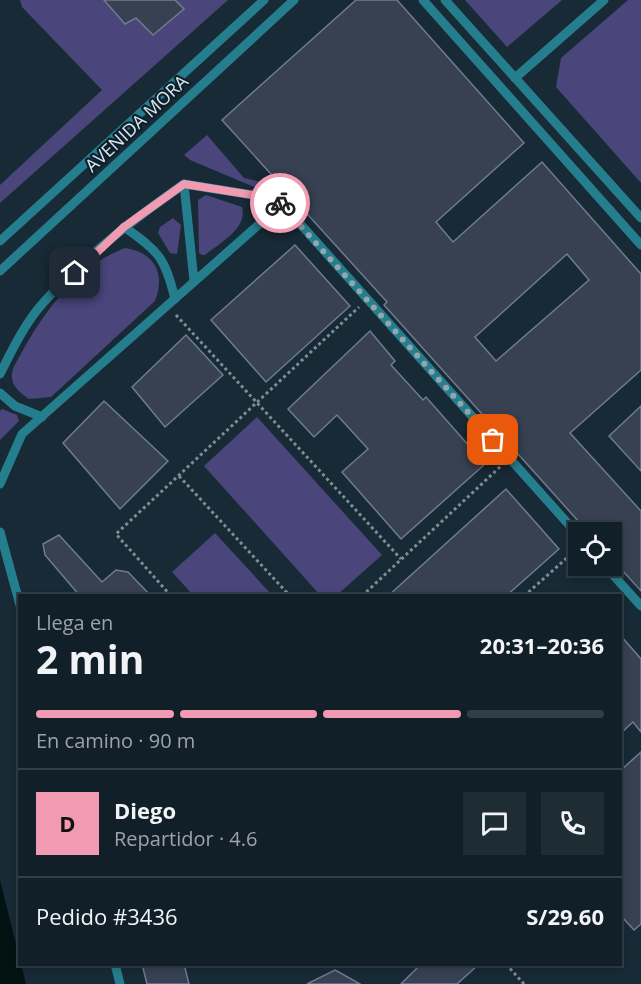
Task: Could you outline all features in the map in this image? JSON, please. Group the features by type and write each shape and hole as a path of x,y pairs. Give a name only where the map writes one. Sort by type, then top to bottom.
{"lane":[{"name":"AVENIDA MORA","path":"0,241 264,0"},
{"name":"AVENIDA MORA","path":"0,271 294,0"},
{"path":"423,0 641,245"},
{"path":"445,0 641,218"},
{"path":"515,78 604,0"},
{"path":"184,184 194,281"},
{"path":"0,374 12,349 42,303 124,227 184,184 278,199 568,524"},
{"path":"0,484 22,434 282,204"},
{"path":"124,227 152,246 167,268 171,302"},
{"path":"0,393 15,406 42,417"},
{"path":"0,532 18,598"},
{"path":"614,576 641,606"},
{"path":"116,966 120,984"}],"path":[{"path":"169,594 116,534 367,299"},
{"path":"171,302 258,402 401,559"},
{"path":"364,594 509,458"},
{"path":"179,475 288,594"},
{"path":"526,594 568,557"},
{"path":"508,966 524,984"}],"shaded area":[{"path":"20,0 228,0 0,203 0,185 102,90 22,7"},
{"path":"465,0 562,0 507,47"},
{"path":"628,0 641,0 641,183 556,87 561,58"},
{"path":"207,135 244,178 261,182 259,189 190,160 184,155"},
{"path":"206,195 242,207 243,215 237,228 225,240 202,255 199,253 198,200"},
{"path":"173,218 181,225 177,254 170,253 158,233 160,227"},
{"path":"125,248 143,254 155,266 159,281 155,301 51,397 29,399 16,388 12,377 15,365 31,336 64,291 93,266"},
{"path":"2,409 17,415 19,421 0,440 0,411"},
{"path":"257,417 382,555 338,594 319,594 204,466"},
{"path":"215,533 271,594 192,594 172,572"},
{"path":"0,880 18,952 18,966 22,966 26,984 0,984"}],"building":[{"path":"104,0 175,0 184,9 153,35 136,18 125,24"},
{"path":"356,0 397,0 524,143 436,222 453,242 542,162 641,274 641,370 570,433 641,511 641,591 622,570 622,522 579,522 384,305 387,302 222,120","holes":["567,254 589,280 496,361 475,337"]},
{"path":"295,245 350,306 266,382 211,320"},
{"path":"370,331 395,361 391,365 423,400 426,397 485,464 401,539 342,472 368,449 337,415 314,437 288,409"},
{"path":"186,335 223,375 165,427 132,387"},
{"path":"104,401 168,461 120,509 63,443"},
{"path":"641,406 641,471 609,436"},
{"path":"506,489 559,549 508,594 390,594"},
{"path":"59,535 102,582 116,570 128,572 149,594 78,594 45,555 43,544"},
{"path":"622,637 641,659 641,732 633,722 622,732"},
{"path":"641,752 641,924 634,930 622,917 622,769"},
{"path":"142,966 184,966 189,984 147,984"},
{"path":"419,966 477,966 457,984 401,984"},
{"path":"335,970 360,984 307,984"}],"way so far":[{"path":"280,203 493,440"}],"route":[{"path":"75,273 124,227 184,184 278,199 280,203"}]}
